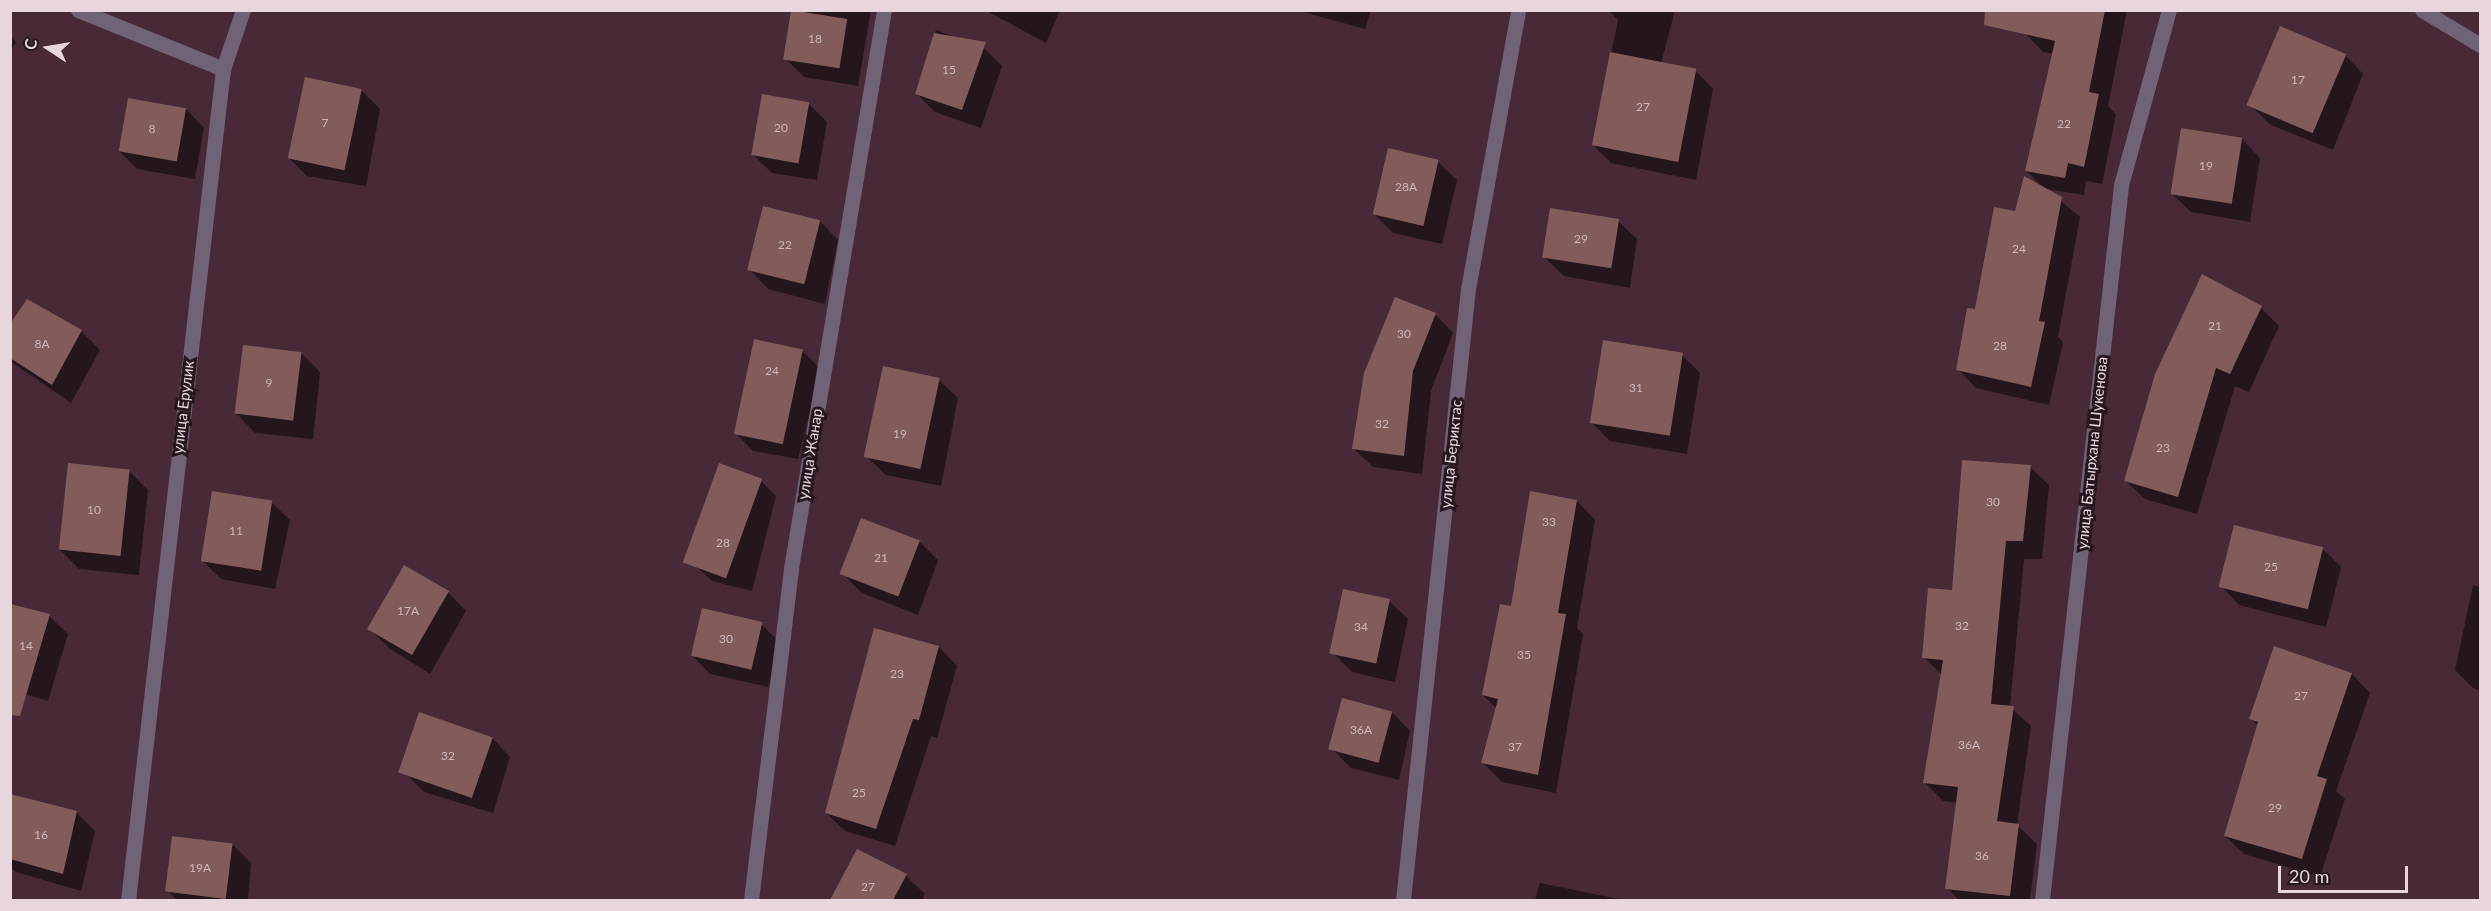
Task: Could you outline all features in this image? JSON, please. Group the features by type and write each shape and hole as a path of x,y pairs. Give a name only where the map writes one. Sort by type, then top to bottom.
{"street":[{"path":"78,10 223,69"},
{"name":"улица Ерулик","path":"128,900 223,69 243,10"},
{"name":"улица Жанар","path":"751,900 791,568 884,10"},
{"name":"улица Бериктас","path":"1403,900 1468,289 1518,10"},
{"name":"улица Батырхана Шукенова","path":"2042,900 2121,185 2169,10"},
{"path":"2422,10 2481,45"}],"building":[{"path":"791,10 847,19 839,68 783,59"},
{"path":"1985,10 2105,10 2089,92 2099,94 2084,167 2068,163 2065,178 2025,171 2055,41 1984,25"},
{"path":"2280,26 2346,54 2313,133 2246,105"},
{"path":"934,33 986,42 962,110 915,94"},
{"path":"1610,52 1696,69 1678,162 1592,145"},
{"path":"305,77 362,89 344,170 288,158"},
{"path":"762,94 809,102 799,163 751,155"},
{"path":"128,98 186,108 177,161 119,151"},
{"path":"2181,128 2242,138 2232,204 2171,194"},
{"path":"1388,148 1439,160 1423,226 1373,214"},
{"path":"2024,176 2062,197 2039,321 2045,322 2031,387 1956,370 1967,308 1975,309 1994,207 2015,211"},
{"path":"763,206 820,220 804,284 747,270"},
{"path":"1550,208 1619,219 1611,268 1542,257"},
{"path":"2202,274 2262,306 2230,374 2216,368 2178,497 2124,481 2155,374"},
{"path":"1395,297 1436,313 1413,371 1404,456 1352,449 1364,373"},
{"path":"27,299 82,330 52,385 10,358 10,324"},
{"path":"754,339 803,349 783,444 734,434"},
{"path":"1603,340 1683,353 1670,436 1590,423"},
{"path":"243,345 302,352 293,421 235,413"},
{"path":"883,366 940,378 920,469 864,457"},
{"path":"1962,460 2031,465 2023,541 2006,541 1991,704 2014,706 1997,821 2019,824 2010,896 1945,889 1958,787 1923,783 1943,660 1922,658 1928,588 1952,590"},
{"path":"68,463 130,469 121,556 59,550"},
{"path":"719,463 762,479 726,578 683,563"},
{"path":"212,491 272,501 261,571 201,561"},
{"path":"1530,491 1577,500 1558,613 1566,614 1538,775 1481,763 1498,699 1482,695 1500,604 1511,606"},
{"path":"861,518 920,541 898,597 839,574"},
{"path":"2234,525 2323,547 2308,609 2219,587"},
{"path":"404,565 449,591 412,655 367,629"},
{"path":"1343,589 1390,599 1376,664 1329,654"},
{"path":"10,604 50,614 20,716 10,715"},
{"path":"702,608 762,622 751,670 691,656"},
{"path":"874,628 939,646 919,720 913,719 876,829 825,813"},
{"path":"2274,646 2352,673 2317,776 2327,779 2302,859 2224,836 2258,722 2249,719"},
{"path":"1342,698 1392,711 1379,763 1328,749"},
{"path":"419,712 493,737 472,798 398,773"},
{"path":"10,794 77,811 63,874 10,859"},
{"path":"172,836 233,843 226,899 165,892"},
{"path":"857,849 907,874 893,900 830,900"}]}
